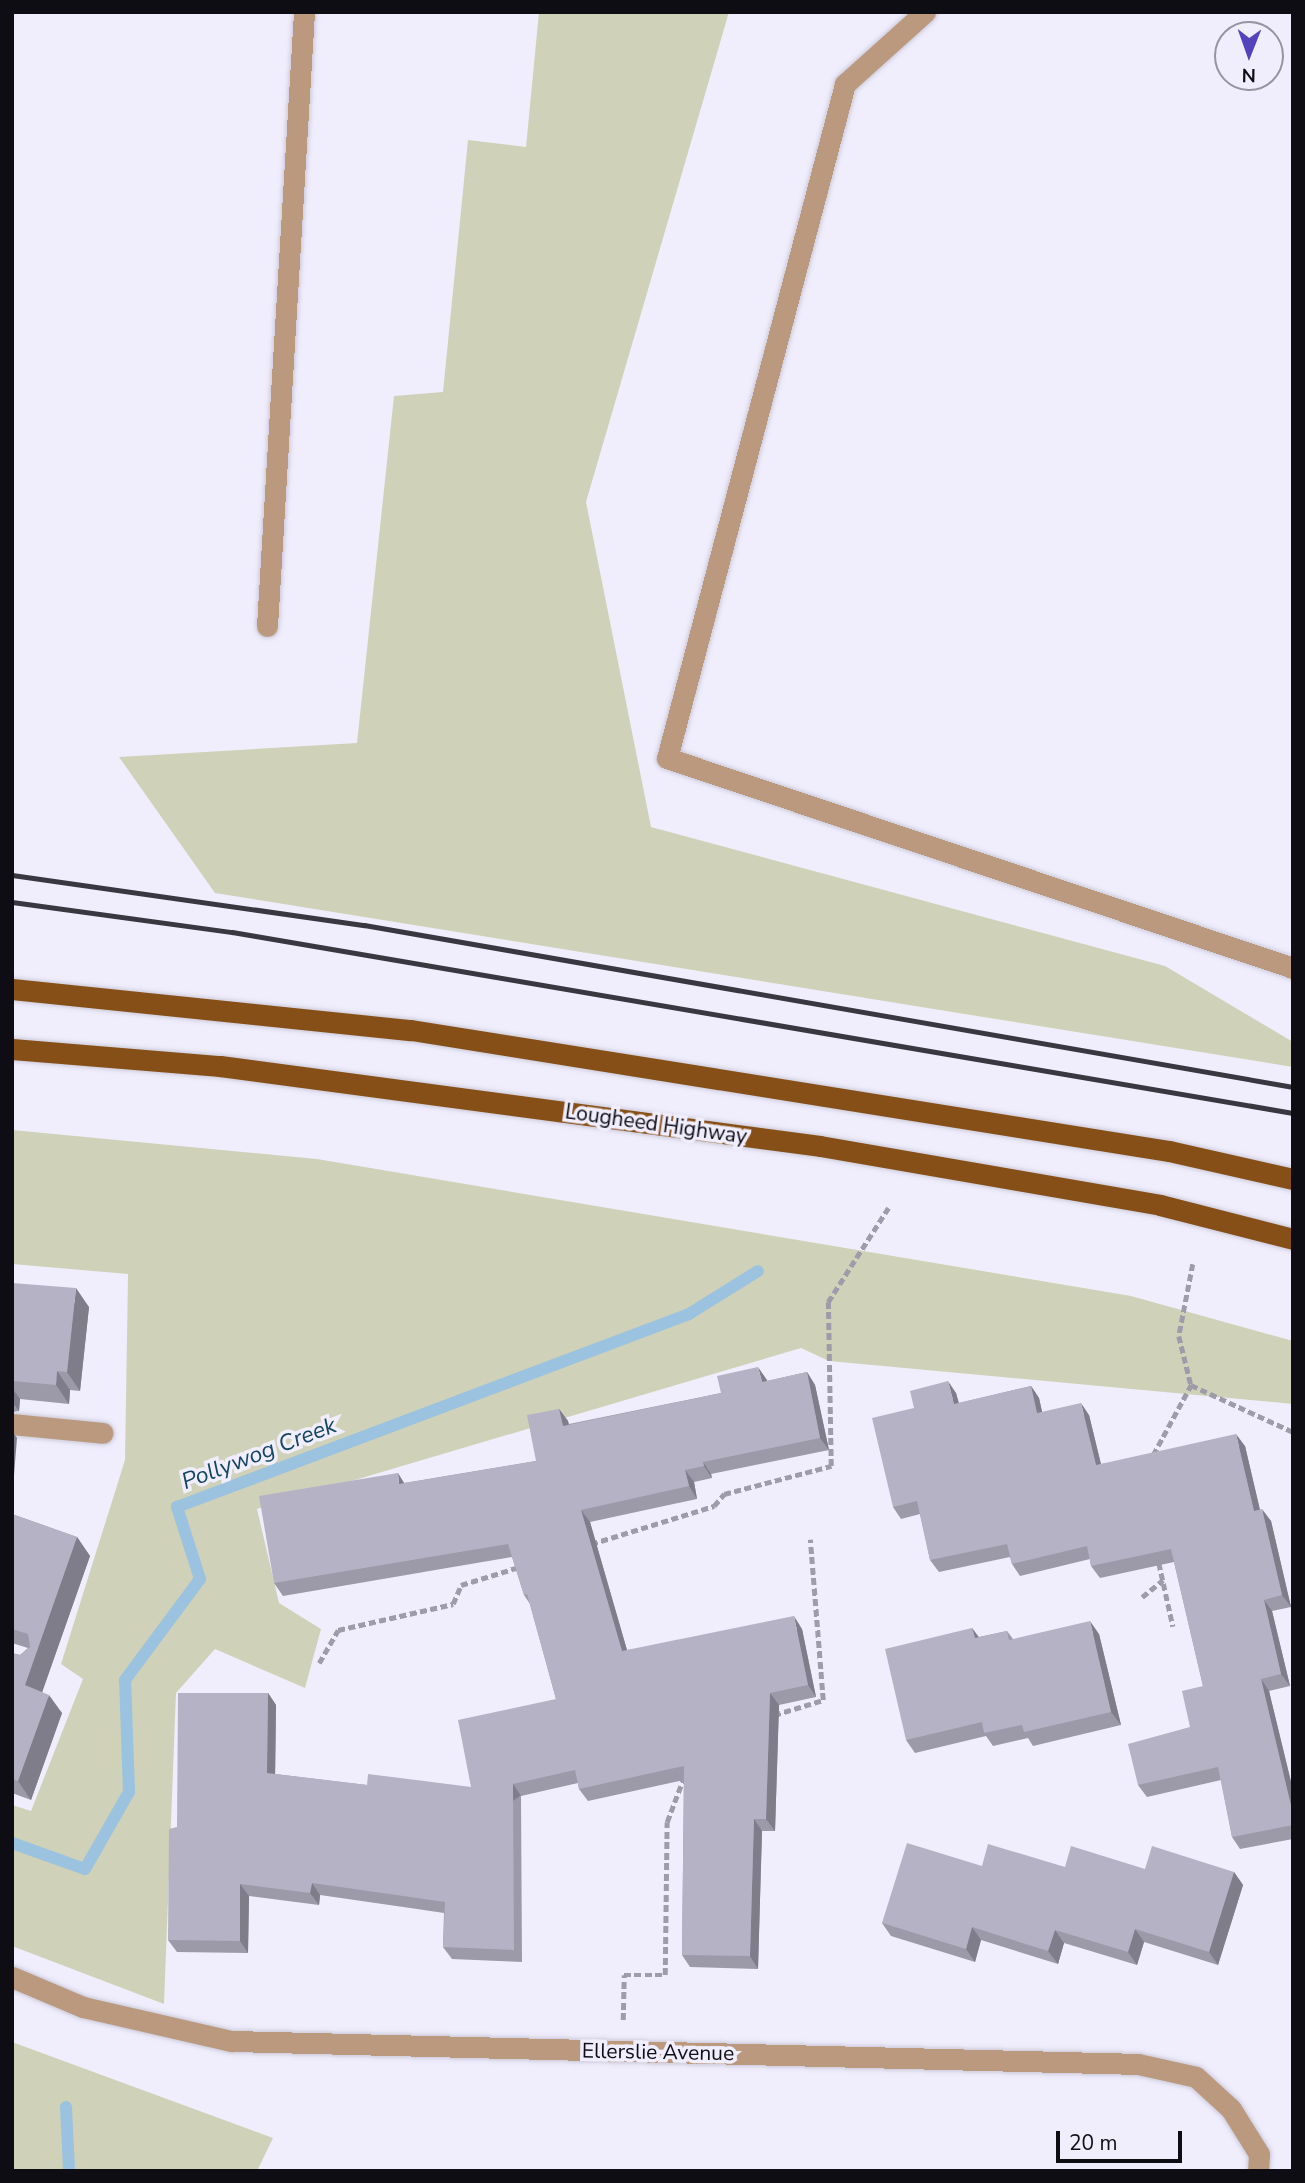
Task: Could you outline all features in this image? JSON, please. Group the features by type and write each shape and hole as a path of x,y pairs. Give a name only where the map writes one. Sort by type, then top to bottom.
{"main road":[{"path":"12,989 411,1030 1169,1151 1293,1179"},
{"name":"Lougheed Highway","path":"12,1049 220,1066 820,1146 1160,1205 1293,1239"}],"street":[{"path":"267,626 304,12"},
{"path":"925,12 845,84 667,758 1293,968"},
{"path":"12,1424 103,1433"},
{"name":"Ellerslie Avenue","path":"12,1978 83,2007 232,2041 1138,2064 1196,2077 1231,2109 1259,2154 1258,2171"}],"path":[{"path":"581,1547 714,1506 724,1494 831,1466 828,1302 888,1208"},
{"path":"1152,1457 1191,1385 1179,1336 1193,1264"},
{"path":"1191,1385 1293,1432"},
{"path":"761,1718 823,1700 810,1540"},
{"path":"1157,1555 1173,1626"},
{"path":"319,1663 338,1630 453,1604 461,1585 528,1564"},
{"path":"1142,1597 1163,1580"},
{"path":"623,2021 624,1975 665,1975 667,1822 685,1773"}],"green space":[{"path":"539,12 729,12 586,502 651,827 1165,966 1293,1042 1293,1067 215,893 119,757 357,743 394,396 443,392 468,140 526,147"},
{"path":"12,1130 317,1159 1131,1296 1293,1341 1293,1404 829,1361 801,1348 257,1509 279,1603 321,1629 305,1688 215,1649 176,1693 164,2004 12,1946 12,1805 31,1811 83,1679 61,1664 125,1460 128,1274 12,1264"},
{"path":"12,2042 273,2138 257,2171 12,2171"}],"building":[{"path":"12,1283 76,1288 67,1372 57,1371 56,1385 12,1381"},
{"path":"758,1367 762,1382 807,1372 820,1438 703,1462 704,1466 685,1470 689,1486 581,1510 622,1651 794,1616 808,1685 770,1693 766,1819 754,1819 750,1956 682,1955 684,1766 579,1789 575,1770 513,1784 514,1950 443,1947 445,1902 312,1883 310,1893 240,1884 240,1941 168,1940 169,1829 177,1827 178,1693 268,1693 267,1773 367,1785 368,1774 471,1787 458,1720 556,1699 527,1594 524,1595 508,1544 274,1583 259,1496 398,1473 399,1484 536,1461 527,1415 559,1409 563,1426 721,1393 717,1376"},
{"path":"948,1381 954,1404 1031,1386 1037,1413 1081,1403 1096,1465 1236,1434 1254,1511 1262,1509 1282,1595 1264,1600 1281,1674 1261,1679 1293,1814 1293,1825 1232,1837 1218,1767 1138,1785 1128,1744 1190,1727 1182,1691 1203,1686 1171,1549 1091,1566 1087,1546 1012,1564 1007,1544 930,1560 917,1501 893,1507 872,1418 914,1408 910,1391"},
{"path":"12,1514 77,1537 25,1685 49,1695 18,1781 12,1779 12,1653 20,1655 30,1647 28,1634 12,1629"},
{"path":"1090,1621 1111,1712 1024,1732 1022,1725 984,1733 982,1722 906,1740 885,1649 972,1628 975,1638 1007,1631 1009,1640"},
{"path":"907,1843 982,1866 988,1844 1065,1867 1071,1846 1145,1869 1152,1846 1234,1872 1209,1952 1135,1929 1128,1952 1055,1930 1048,1951 972,1927 966,1949 882,1923"}],"waterway":[{"name":"Pollywog Creek","path":"12,1843 85,1869 129,1792 125,1680 200,1579 177,1507 689,1314 758,1271"},
{"path":"66,2107 69,2171"}],"railway":[{"path":"12,875 364,925 1293,1087"},
{"path":"12,902 232,932 1293,1113"}]}
